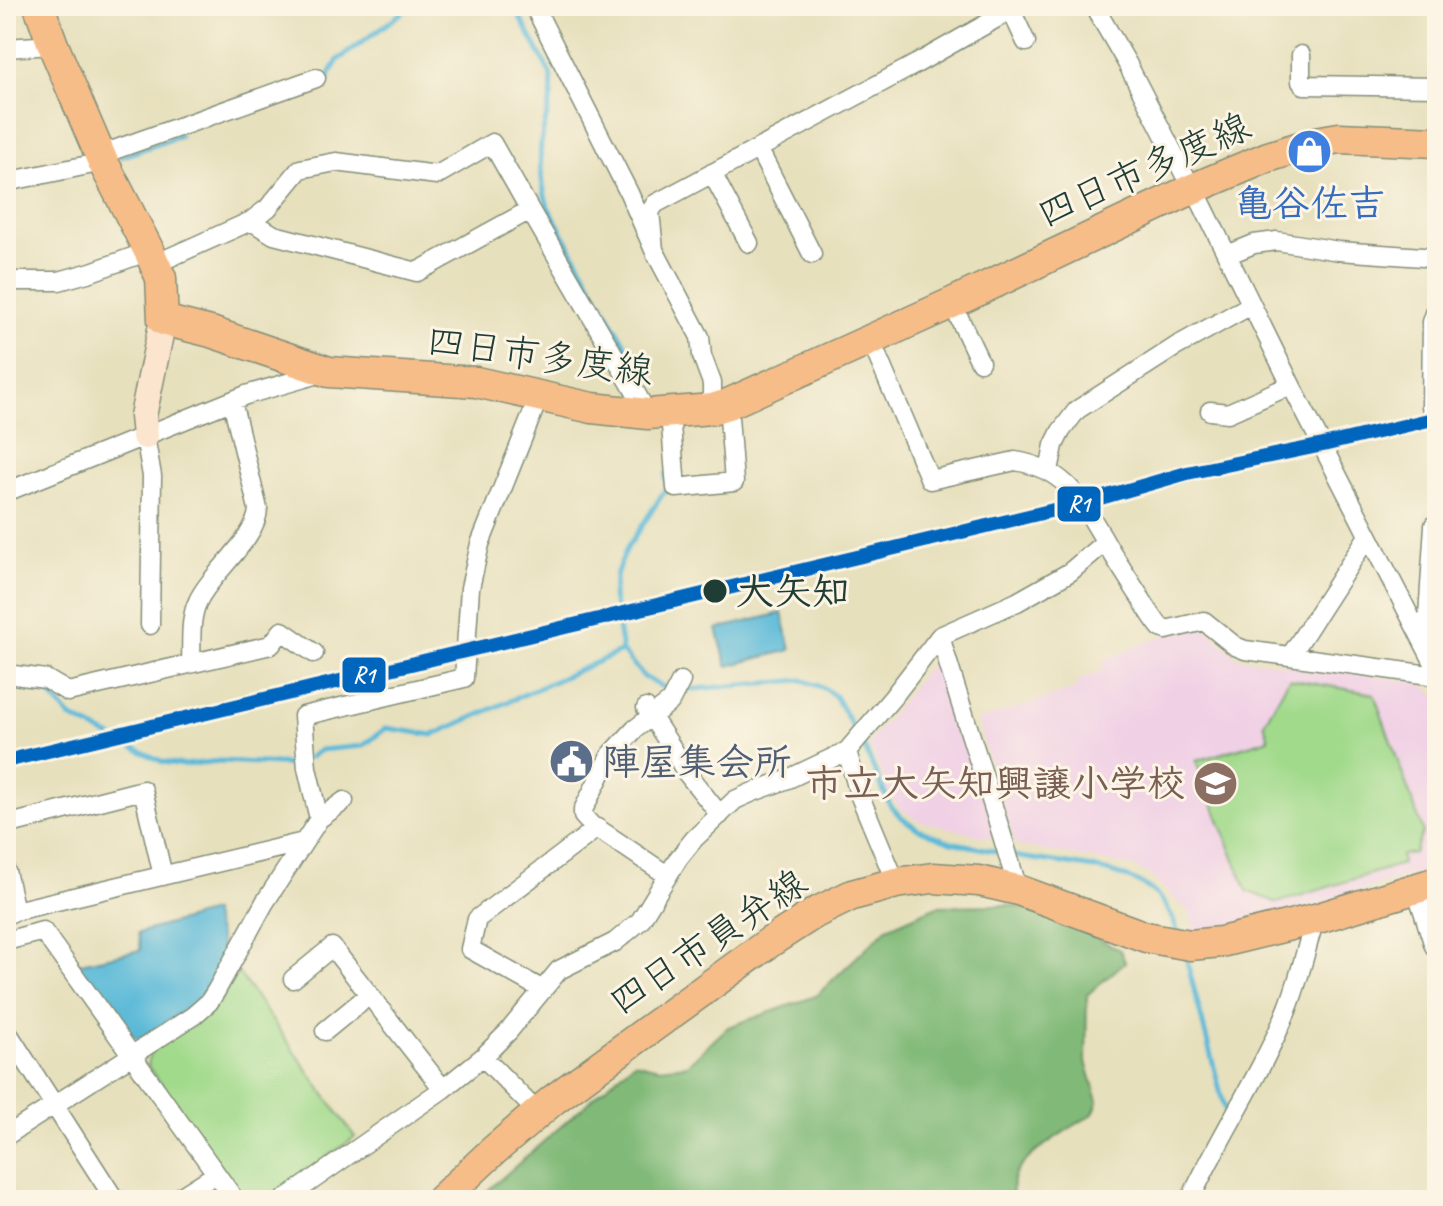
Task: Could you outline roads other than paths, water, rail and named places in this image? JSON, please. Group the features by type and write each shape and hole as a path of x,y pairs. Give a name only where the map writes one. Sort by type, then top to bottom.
{"main road":[{"path":"39,6 102,159 161,278 163,320"},
{"name":"四日市多度線","path":"163,320 211,332 329,372 476,382 592,408 659,413 720,407 871,341 1192,189 1268,157 1339,138 1437,142"},
{"name":"四日市員弁線","path":"441,1200 538,1113 659,1022 770,942 852,895 896,883 933,878 979,881 1015,878 1146,937 1177,943 1221,942 1315,919 1427,885"}],"street":[{"path":"6,281 59,281 152,257 251,221 268,208 300,169 336,162 437,175 492,143 530,210 659,413 676,488 734,482 720,407 702,356 700,337 534,6"},
{"path":"1094,6 1198,196 1437,669"},
{"path":"654,250 650,212 653,206 712,173 1015,8 1026,42"},
{"path":"6,48 51,41"},
{"path":"1301,55 1301,82 1304,85 1437,87"},
{"path":"6,182 102,159 316,78"},
{"path":"760,147 812,254"},
{"path":"712,173 749,243"},
{"path":"251,221 274,235 417,272 530,210"},
{"path":"1227,255 1254,244 1277,241 1339,251 1437,258"},
{"path":"952,303 980,362"},
{"path":"1049,471 1054,445 1077,410 1175,347 1251,305"},
{"path":"1431,407 1432,322 1437,307"},
{"path":"150,625 152,476 143,416 163,320"},
{"path":"871,341 930,480 1015,461 1027,462 1049,471 1072,488 1161,628 1166,630 1204,621 1235,646 1245,650 1437,676"},
{"path":"6,492 258,391 329,372"},
{"path":"1210,411 1228,413 1291,385"},
{"path":"319,819 306,760 303,716 464,678 470,588 480,544 539,397"},
{"path":"191,663 195,606 257,518 258,509 232,401"},
{"path":"1426,650 1434,525 1437,525"},
{"path":"1291,655 1368,536"},
{"path":"284,1200 443,1089 483,1057 559,970 615,942 633,928 694,839 735,800 788,779 849,749 940,636 1017,602 1070,572 1105,542"},
{"path":"6,674 46,679 68,692 271,645 282,631 314,653"},
{"path":"940,636 1015,878"},
{"path":"667,875 595,829 583,816 583,810 610,756 647,711 670,702 681,681"},
{"path":"647,711 685,771 720,815"},
{"path":"849,749 859,794 896,883"},
{"path":"6,825 143,790 163,876"},
{"path":"6,1136 193,1016 209,1002 265,902 319,819 344,801"},
{"path":"543,990 470,949 477,919 595,829"},
{"path":"6,871 11,913 304,842"},
{"path":"1427,885 1434,946"},
{"path":"1190,1200 1207,1163 1252,1084 1288,1007 1315,919"},
{"path":"6,941 43,931 235,1200"},
{"path":"293,979 332,947 443,1089"},
{"path":"325,1031 369,995"},
{"path":"6,1030 115,1200"},
{"path":"483,1057 538,1113"},
{"path":"175,1200 216,1174"}],"water":[{"path":"782,613 791,650 727,666 717,629"},
{"path":"212,912 224,954 224,962 213,982 189,1008 141,1038 128,1037 76,964 141,950 138,933"}],"waterway":[{"path":"318,86 324,84 338,60 411,6"},
{"path":"514,6 550,73 551,99 540,151 548,207 655,398"},
{"path":"121,157 180,136"},
{"path":"666,474 667,487 627,548 617,572 613,596 622,651 644,677 673,689"},
{"path":"310,757 320,750 363,746 386,728 433,735 622,651"},
{"path":"683,690 802,680 824,688 835,696 865,749 890,805 901,817 918,829 951,842 1004,853"},
{"path":"6,687 43,691 51,695 70,717 163,762 184,765 220,761 298,765 301,762"},
{"path":"1014,856 1089,867 1127,877 1157,895 1178,933"},
{"path":"1185,954 1227,1118"}],"place":[{"name":"亀谷佐吉","path":"1310,152"},
{"name":"大矢知","path":"715,591"},
{"name":"陣屋集会所","path":"571,762"},
{"name":"市立大矢知興譲小学校","path":"1216,783"}]}
